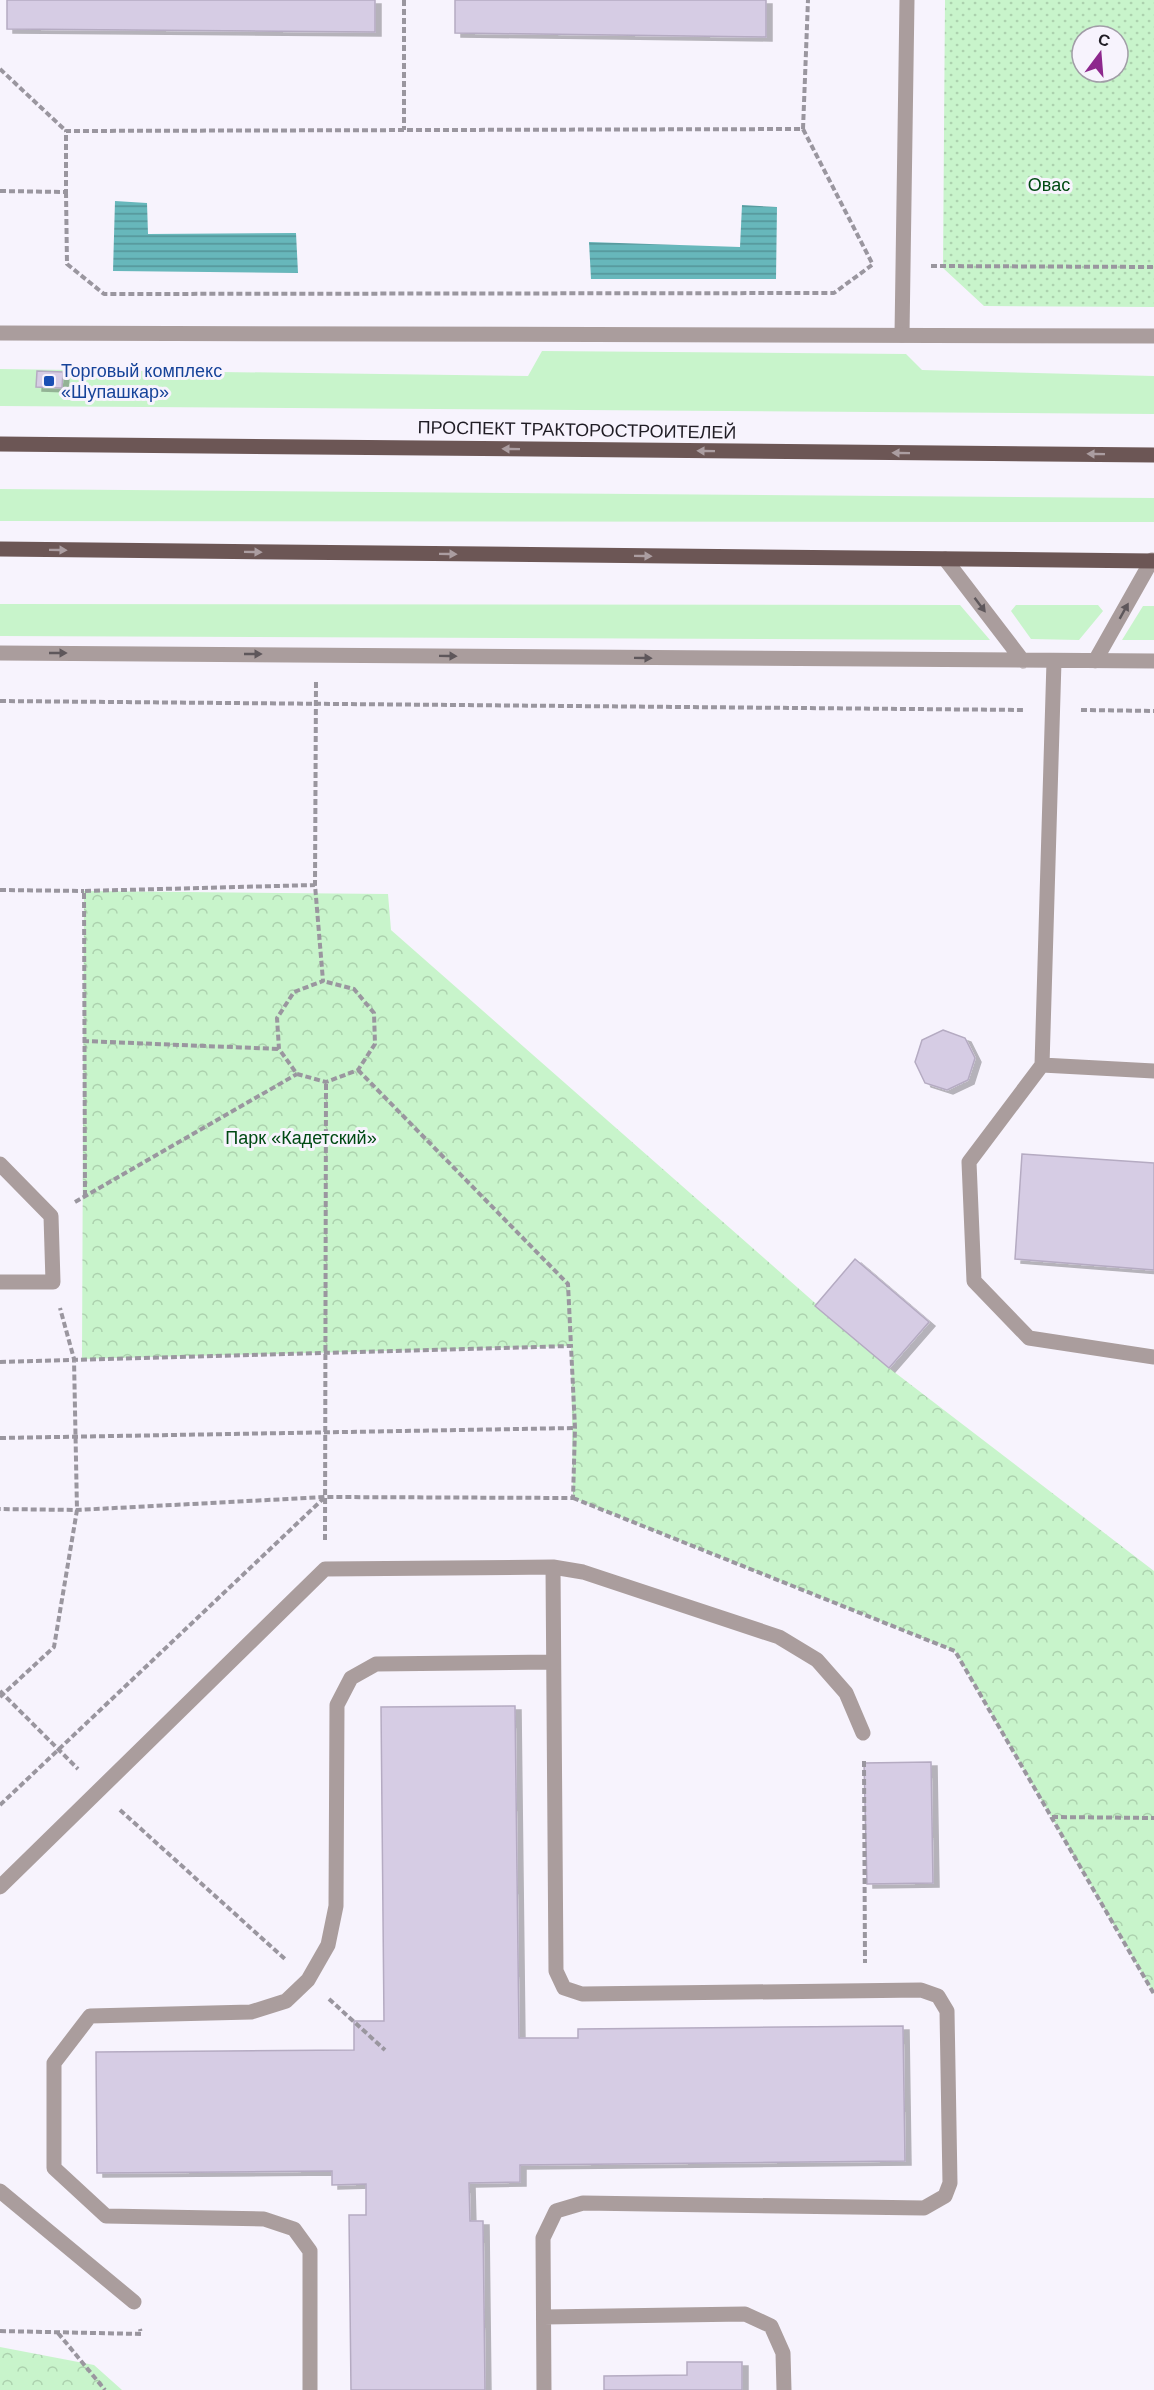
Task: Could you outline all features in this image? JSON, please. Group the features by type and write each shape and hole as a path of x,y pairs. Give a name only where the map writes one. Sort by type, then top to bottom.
{"main road":[{"name":"ПРОСПЕКТ ТРАКТОРОСТРОИТЕЛЕЙ","path":"0,444 1154,455"},
{"path":"0,549 1153,561"}],"street":[{"path":"902,334 907,0"},
{"path":"0,333 1154,336"},
{"path":"945,559 1023,661"},
{"path":"1095,661 1153,561"},
{"path":"0,653 1154,661"},
{"path":"1054,661 1042,1065 969,1162 974,1281 1029,1338 1154,1357"},
{"path":"1042,1065 1154,1071"},
{"path":"0,1164 51,1216 53,1282 0,1282"},
{"path":"544,2390 543,2238 556,2211 584,2203 924,2208 945,2196 950,2183 947,2011 938,1996 921,1990 582,1994 564,1988 556,1971 553,1567"},
{"path":"0,1887 100,1792 325,1569 553,1567 583,1572 779,1637 817,1660 846,1693 863,1733"},
{"path":"310,2390 310,2251 294,2229 264,2219 106,2216 54,2168 54,2063 90,2016 251,2012 286,2001 308,1980 328,1945 336,1905 337,1706 351,1678 376,1664 554,1662"},
{"path":"0,2191 134,2302"},
{"path":"544,2317 745,2314 771,2326 783,2353 784,2390"}],"path":[{"path":"404,0 404,130"},
{"path":"808,0 803,129 872,265"},
{"path":"0,69 66,131 803,129"},
{"path":"66,131 67,264 104,294 834,293 872,265 1154,267"},
{"path":"0,191 66,192"},
{"path":"316,655 315,885 323,981"},
{"path":"0,701 1154,711"},
{"path":"0,890 84,891 315,885"},
{"path":"84,891 85,1196"},
{"path":"323,981 354,989 374,1013 375,1044 358,1070 326,1082 297,1074 279,1049 277,1018 294,992 323,981"},
{"path":"83,1041 279,1049"},
{"path":"358,1070 568,1284 574,1428 573,1498"},
{"path":"51,1216 297,1074"},
{"path":"325,1569 326,1082"},
{"path":"53,1282 74,1359 77,1510 54,1647 1,1694 100,1792 385,2050"},
{"path":"0,1362 571,1346"},
{"path":"0,1438 574,1428"},
{"path":"0,1805 326,1497"},
{"path":"0,1509 77,1510 326,1497 573,1498 955,1651 1154,1994"},
{"path":"863,1733 865,1990"},
{"path":"1052,1817 1154,1818"},
{"path":"0,2331 141,2334 134,2302"},
{"path":"57,2332 105,2390"}],"green space":[{"name":"Овас","path":"945,0 1154,0 1154,307 984,306 943,268"},
{"path":"542,351 906,354 922,370 1154,376 1154,414 0,406 0,369 528,376"},
{"path":"0,489 1154,498 1154,522 0,521"},
{"path":"0,604 960,605 990,640 0,636"},
{"path":"1016,605 1098,605 1103,611 1079,640 1031,639 1011,611"},
{"path":"1143,606 1154,606 1154,640 1122,640"},
{"name":"Парк «Кадетский»","path":"84,891 388,894 391,930 889,1368 1154,1571 1154,1994 955,1651 573,1498 571,1346 82,1359"},
{"path":"0,2347 94,2365 122,2390 0,2390"}],"water":[{"path":"115,201 147,203 148,234 296,233 298,273 113,271"},
{"path":"742,205 777,207 776,279 591,279 589,242 740,247"}],"building":[{"path":"7,0 375,0 375,32 7,29"},
{"path":"455,0 766,0 766,37 455,33"},
{"path":"37,371 63,372 62,388 36,387"},
{"path":"943,1030 965,1038 975,1058 968,1080 947,1090 925,1083 915,1062 922,1040"},
{"path":"1022,1154 1154,1163 1154,1270 1015,1259"},
{"path":"855,1259 929,1322 889,1368 815,1306"},
{"path":"515,1706 519,2038 578,2038 578,2029 903,2026 905,2161 520,2165 520,2182 469,2183 470,2221 483,2221 485,2390 351,2390 349,2215 366,2215 366,2184 332,2185 332,2171 97,2173 96,2052 354,2050 354,2021 384,2021 381,1707"},
{"path":"931,1762 933,1883 867,1884 864,1763"},
{"path":"687,2362 742,2362 742,2390 604,2390 604,2376 687,2375"}],"place":[{"name":"Торговый комплекс «Шупашкар»","path":"49,381"}]}
